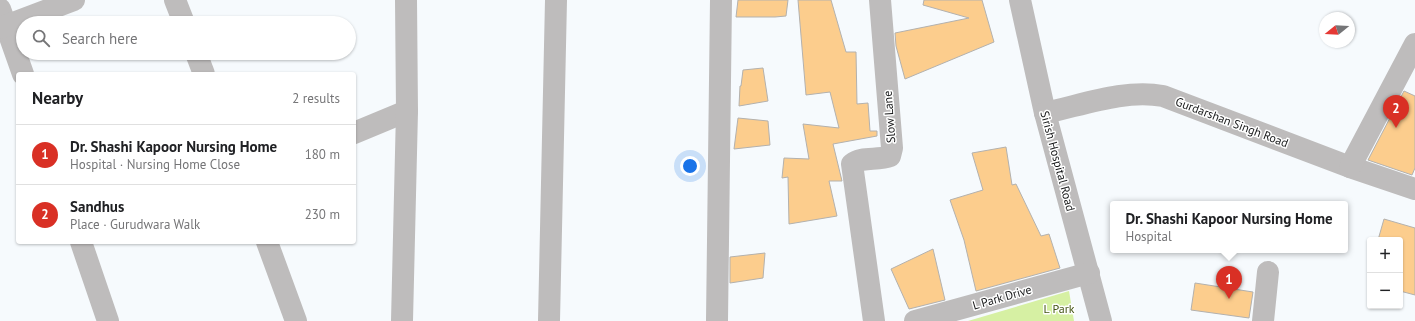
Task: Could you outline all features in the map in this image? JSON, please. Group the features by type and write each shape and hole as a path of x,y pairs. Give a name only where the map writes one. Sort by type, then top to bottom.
{"street":[{"path":"19,16 74,0"},
{"path":"175,0 181,16"},
{"path":"402,321 407,111 406,0"},
{"path":"549,321 556,0"},
{"path":"717,321 721,0"},
{"name":"Slow Lane","path":"874,321 852,164 856,160 883,159 890,156 892,148 880,0"},
{"name":"Sirish Hospital Road","path":"1020,0 1045,113 1101,321"},
{"path":"16,17 2,21 16,56"},
{"path":"1350,167 1415,44"},
{"path":"17,60 22,72"},
{"path":"199,60 203,72"},
{"name":"Gurdarshan Singh Road","path":"1045,113 1132,94 1147,93 1163,96 1350,167 1415,189"},
{"path":"356,132 407,111"},
{"path":"82,244 108,321"},
{"path":"269,244 296,321"},
{"path":"1263,321 1268,272"},
{"name":"L Park Drive","path":"915,321 1089,273"}],"green space":[{"name":"L Park","path":"1069,291 1074,321 968,321"}],"building":[{"path":"738,0 788,0 786,16 736,17"},
{"path":"798,0 831,0 846,52 856,52 857,104 868,103 870,131 877,131 877,136 833,144 842,181 829,181 837,216 789,224 788,177 782,178 784,158 809,159 803,124 839,128 830,92 806,95"},
{"path":"924,0 982,0 994,42 905,79 896,46 895,33 969,18 923,5"},
{"path":"763,68 768,101 739,106 740,86 743,70"},
{"path":"1404,91 1415,96 1415,168 1412,175 1368,160"},
{"path":"738,118 768,121 770,145 734,149"},
{"path":"1006,147 1012,185 1016,184 1041,236 1049,234 1060,268 976,291 964,240 950,200 983,190 972,153"},
{"path":"1384,219 1415,228 1415,295 1403,292 1403,237 1379,237"},
{"path":"933,249 945,300 909,309 891,269"},
{"path":"765,253 763,278 730,283 730,257"},
{"path":"1195,283 1253,292 1249,318 1191,310"}],"place":[{"name":"Sandhus","path":"1396,128"},
{"name":"Dr. Shashi Kapoor Nursing Home","path":"1229,299"}]}
